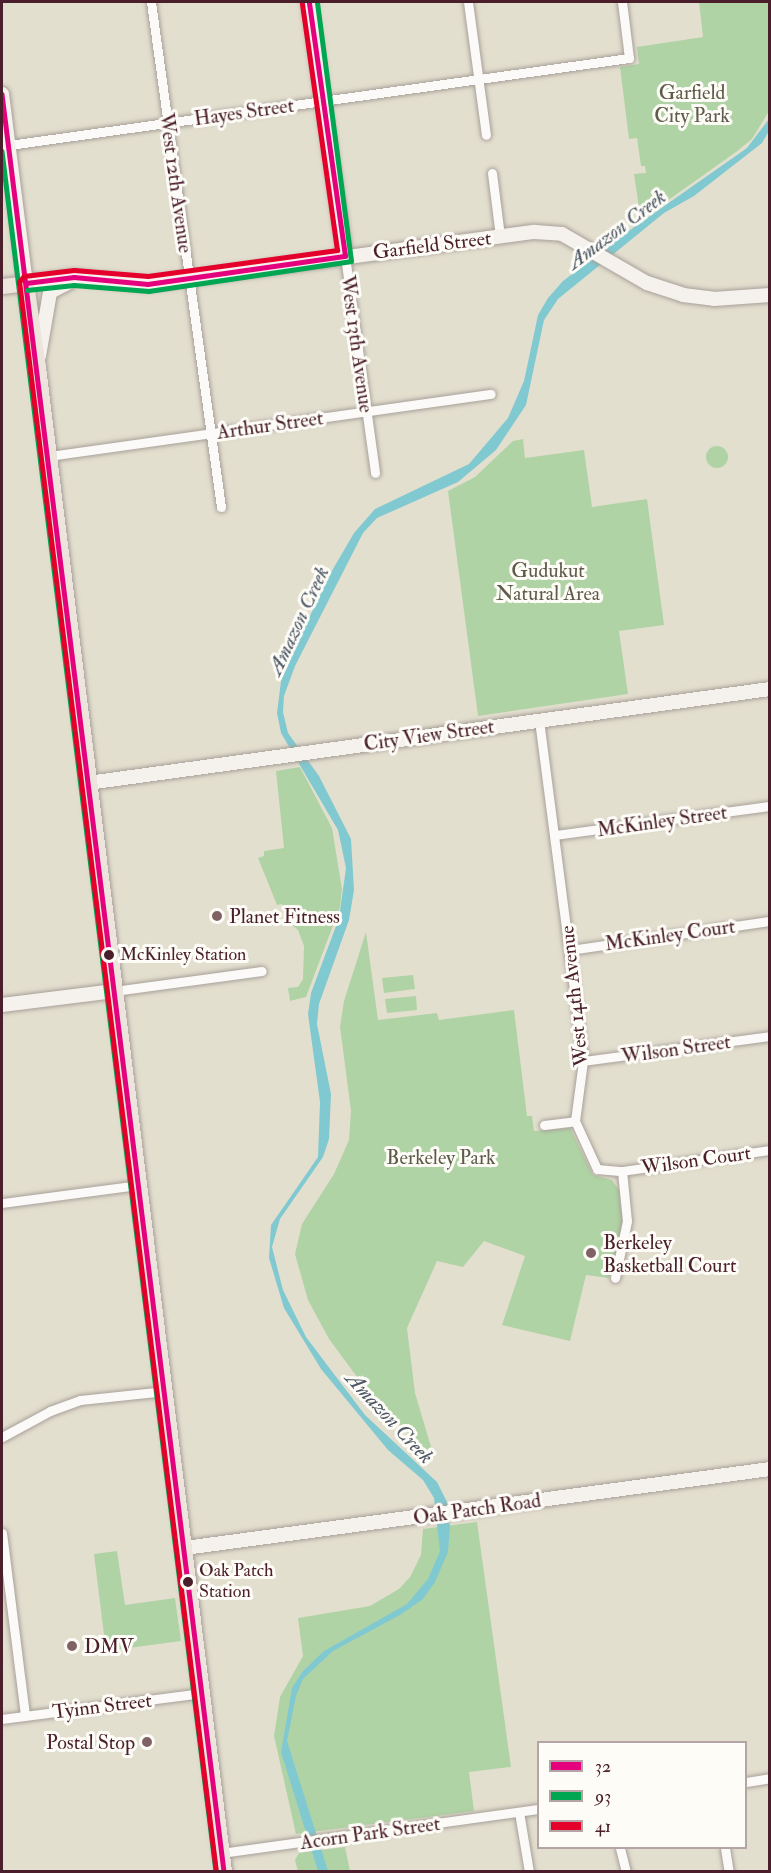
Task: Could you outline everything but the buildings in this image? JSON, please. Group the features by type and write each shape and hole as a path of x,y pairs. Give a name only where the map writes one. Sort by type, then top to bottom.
{"main road":[{"name":"Garfield Street","path":"2,286 26,283"},
{"path":"26,283 166,1391 224,1872"}],"street":[{"name":"West 12th Avenue","path":"151,2 221,507"},
{"name":"West 13th Avenue","path":"309,2 375,473"},
{"path":"468,2 486,135"},
{"name":"Hayes Street","path":"4,145 629,58 622,2"},
{"path":"2,94 4,145 26,283"},
{"path":"492,173 500,236"},
{"name":"Garfield Street","path":"26,283 74,277 142,285 535,231 562,234 633,276 698,298 770,295"},
{"path":"38,367 50,292 60,284 94,278"},
{"name":"Arthur Street","path":"49,456 491,394"},
{"name":"City View Street","path":"88,783 770,689"},
{"name":"West 14th Avenue","path":"539,720 583,1062 575,1120"},
{"name":"McKinley Street","path":"555,836 770,806"},
{"name":"McKinley Court","path":"570,950 770,921"},
{"path":"2,1005 262,971"},
{"name":"Wilson Street","path":"583,1062 770,1036"},
{"path":"544,1125 575,1120 597,1169 622,1171 627,1221 615,1278"},
{"name":"Wilson Court","path":"622,1171 770,1150"},
{"path":"2,1203 139,1185"},
{"path":"2,1437 50,1411 80,1400 166,1391"},
{"name":"Oak Patch Road","path":"185,1548 770,1470"},
{"path":"2,1533 25,1716"},
{"name":"Tyinn Street","path":"2,1719 203,1693"},
{"path":"747,1782 770,1778"},
{"name":"Acorn Park Street","path":"222,1852 537,1809"},
{"path":"519,1812 529,1872"},
{"path":"620,1849 626,1872"},
{"path":"725,1849 729,1872"}],"green space":[{"name":"Garfield City Park","path":"699,2 768,2 769,111 752,139 736,152 653,211 639,208 634,174 646,173 645,166 641,166 637,138 629,139 620,67 639,64 637,47 703,37"},
{"name":"Gudukut Natural Area","path":"523,439 525,458 584,450 592,507 647,499 664,625 619,631 628,694 478,716 448,491 475,477 513,441"},
{"path":"717,446 725,449 728,457 725,465 717,468 709,465 706,457 709,449"},
{"path":"300,767 332,828 342,889 340,907 306,997 290,1001 288,988 298,987 303,979 304,946 298,930 284,918 282,904 277,905 258,858 264,856 264,851 284,848 276,771"},
{"name":"Berkeley Park","path":"366,932 378,1020 437,1013 439,1020 514,1010 527,1116 532,1116 534,1131 570,1128 593,1175 612,1180 619,1190 623,1225 609,1278 586,1275 570,1341 502,1325 525,1256 484,1241 463,1267 437,1261 407,1328 415,1393 434,1457 377,1404 329,1339 308,1300 295,1254 302,1224 334,1174 349,1140 351,1111 340,1027 344,1001"},
{"path":"413,975 415,989 384,993 382,978"},
{"path":"416,996 417,1010 387,1013 385,999"},
{"path":"477,1522 511,1767 469,1772 474,1811 296,1834 274,1736 280,1697 303,1656 298,1618 370,1606 399,1589 410,1577 421,1555 423,1529"},
{"path":"117,1551 125,1605 175,1598 181,1641 106,1651 94,1554"},
{"path":"345,1847 350,1871 298,1871 295,1860 299,1853"}],"water":[{"path":"769,119 769,131 762,143 694,196 664,213 558,299 544,320 526,405 496,450 458,482 377,518 363,533 295,666 284,696 283,712 288,733 319,776 351,839 354,890 349,920 319,1004 317,1024 331,1094 329,1139 323,1157 280,1219 272,1247 283,1290 306,1337 365,1415 437,1482 447,1502 450,1526 448,1552 435,1582 423,1599 400,1615 333,1651 303,1679 296,1696 287,1741 328,1871 318,1871 281,1752 292,1688 303,1671 324,1651 407,1604 428,1579 440,1551 434,1498 423,1480 388,1450 321,1369 284,1308 269,1258 271,1225 318,1157 320,1102 308,1014 311,993 339,918 346,868 338,830 281,733 277,713 282,673 333,569 354,533 375,509 469,464 508,418 524,381 538,315 548,298 563,281 630,230 747,148"}],"transit line":[{"name":"32","path":"26,283 74,277 148,284 345,256 309,2"},
{"name":"93","path":"27,290 74,285 149,291 351,261 317,2"},
{"name":"41","path":"216,1872 19,282 24,276 74,270 148,276 337,250 302,3"},
{"name":"32","path":"2,94 224,1872"},
{"name":"93","path":"2,151 216,1872"}],"place":[{"name":"Planet Fitness","path":"217,916"},
{"name":"McKinley Station","path":"109,955"},
{"name":"Berkeley Basketball Court","path":"591,1253"},
{"name":"Oak Patch Station","path":"188,1582"},
{"name":"DMV","path":"72,1646"},
{"name":"Postal Stop","path":"147,1742"}],"water label":[{"name":"Amazon Creek","path":"617,230"},
{"name":"Amazon Creek","path":"299,621"},
{"name":"Amazon Creek","path":"389,1418"}]}
